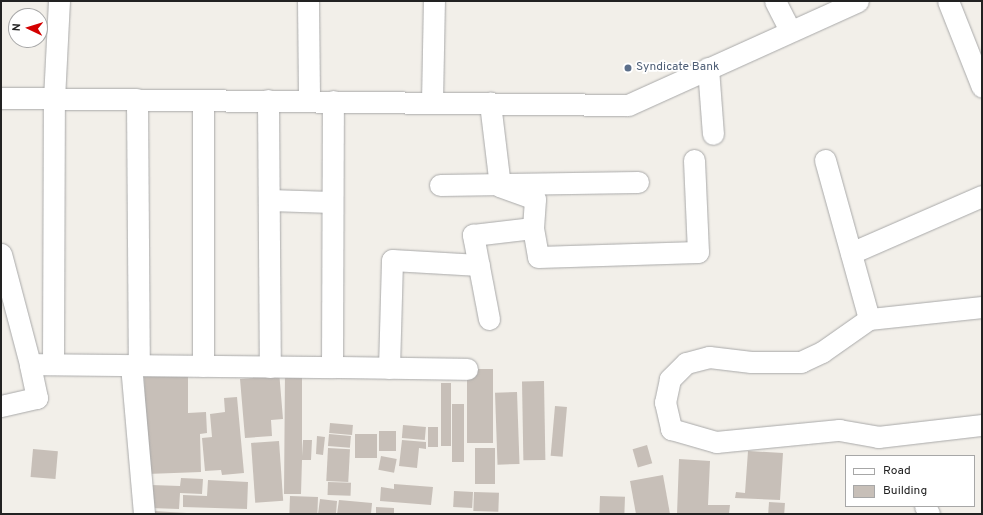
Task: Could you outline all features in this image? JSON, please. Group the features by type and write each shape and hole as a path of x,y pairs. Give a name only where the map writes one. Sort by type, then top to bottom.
{"street":[{"path":"53,364 54,98 59,1"},
{"path":"308,1 309,101"},
{"path":"432,102 434,1"},
{"path":"775,1 790,30"},
{"path":"1,98 628,105 790,30 858,1"},
{"path":"948,1 982,87"},
{"path":"708,68 713,134"},
{"path":"137,99 135,365 144,514"},
{"path":"203,100 204,366"},
{"path":"268,100 270,367"},
{"path":"332,367 333,101"},
{"path":"490,103 500,186"},
{"path":"500,186 535,199 533,228 538,257 698,252 694,160"},
{"path":"825,160 869,319"},
{"path":"440,185 500,186 638,182"},
{"path":"851,254 982,196"},
{"path":"269,200 332,202"},
{"path":"489,319 473,235 533,228"},
{"path":"1,254 30,364 37,398 1,406"},
{"path":"389,368 392,260 478,265"},
{"path":"982,307 869,319 822,352 801,362 751,362 709,357 686,363 670,379 665,402 671,429 716,442 839,430 878,437 982,425"},
{"path":"30,364 467,369"}],"building":[{"path":"467,369 493,369 493,443 467,443"},
{"path":"279,371 283,419 271,420 272,436 245,438 240,379 253,378 253,373"},
{"path":"285,371 302,371 302,456 303,440 312,440 311,460 302,460 301,494 284,494"},
{"path":"188,372 188,413 206,412 207,433 200,434 201,472 147,474 144,374"},
{"path":"522,381 544,381 545,460 523,460"},
{"path":"441,383 451,383 451,446 441,446"},
{"path":"517,392 520,464 498,465 495,393"},
{"path":"237,397 244,473 222,475 221,470 205,471 202,438 212,437 210,414 225,412 224,398"},
{"path":"452,404 464,404 464,462 452,462"},
{"path":"555,406 567,407 563,457 551,456"},
{"path":"330,423 353,425 352,435 329,433"},
{"path":"403,425 426,427 425,440 402,438"},
{"path":"428,427 438,427 438,447 428,447"},
{"path":"379,431 396,431 396,451 379,451"},
{"path":"329,434 351,436 350,448 328,446"},
{"path":"355,434 377,434 377,458 355,458"},
{"path":"317,436 325,437 323,455 316,454"},
{"path":"402,440 426,442 426,449 419,448 417,468 399,466"},
{"path":"279,441 283,501 255,503 251,443"},
{"path":"647,445 652,463 638,467 633,449"},
{"path":"328,448 350,449 348,482 326,481"},
{"path":"475,448 495,448 495,484 475,484"},
{"path":"33,449 58,451 55,479 31,477"},
{"path":"748,451 783,453 780,500 735,498 736,492 745,493"},
{"path":"381,456 397,459 394,473 378,470"},
{"path":"679,459 710,461 708,505 730,505 729,514 677,514"},
{"path":"663,475 670,514 636,514 630,481"},
{"path":"181,478 203,479 202,494 180,493 179,509 150,508 151,485 180,486"},
{"path":"208,480 248,482 247,509 183,507 183,495 207,496"},
{"path":"328,482 351,483 351,496 328,495"},
{"path":"394,484 433,487 431,505 380,501 381,487 394,489"},
{"path":"454,491 473,492 472,508 453,507"},
{"path":"474,492 499,493 498,512 473,511"},
{"path":"290,496 318,497 317,514 289,514"},
{"path":"600,496 625,497 624,514 599,513"},
{"path":"320,499 337,501 336,514 318,514"},
{"path":"339,500 372,503 371,514 337,514"},
{"path":"769,502 785,503 784,514 768,514"},
{"path":"376,507 394,508 394,514 376,514"},
{"path":"153,511 187,513 187,514 153,514"}],"place":[{"name":"Syndicate Bank","path":"628,68"}]}
